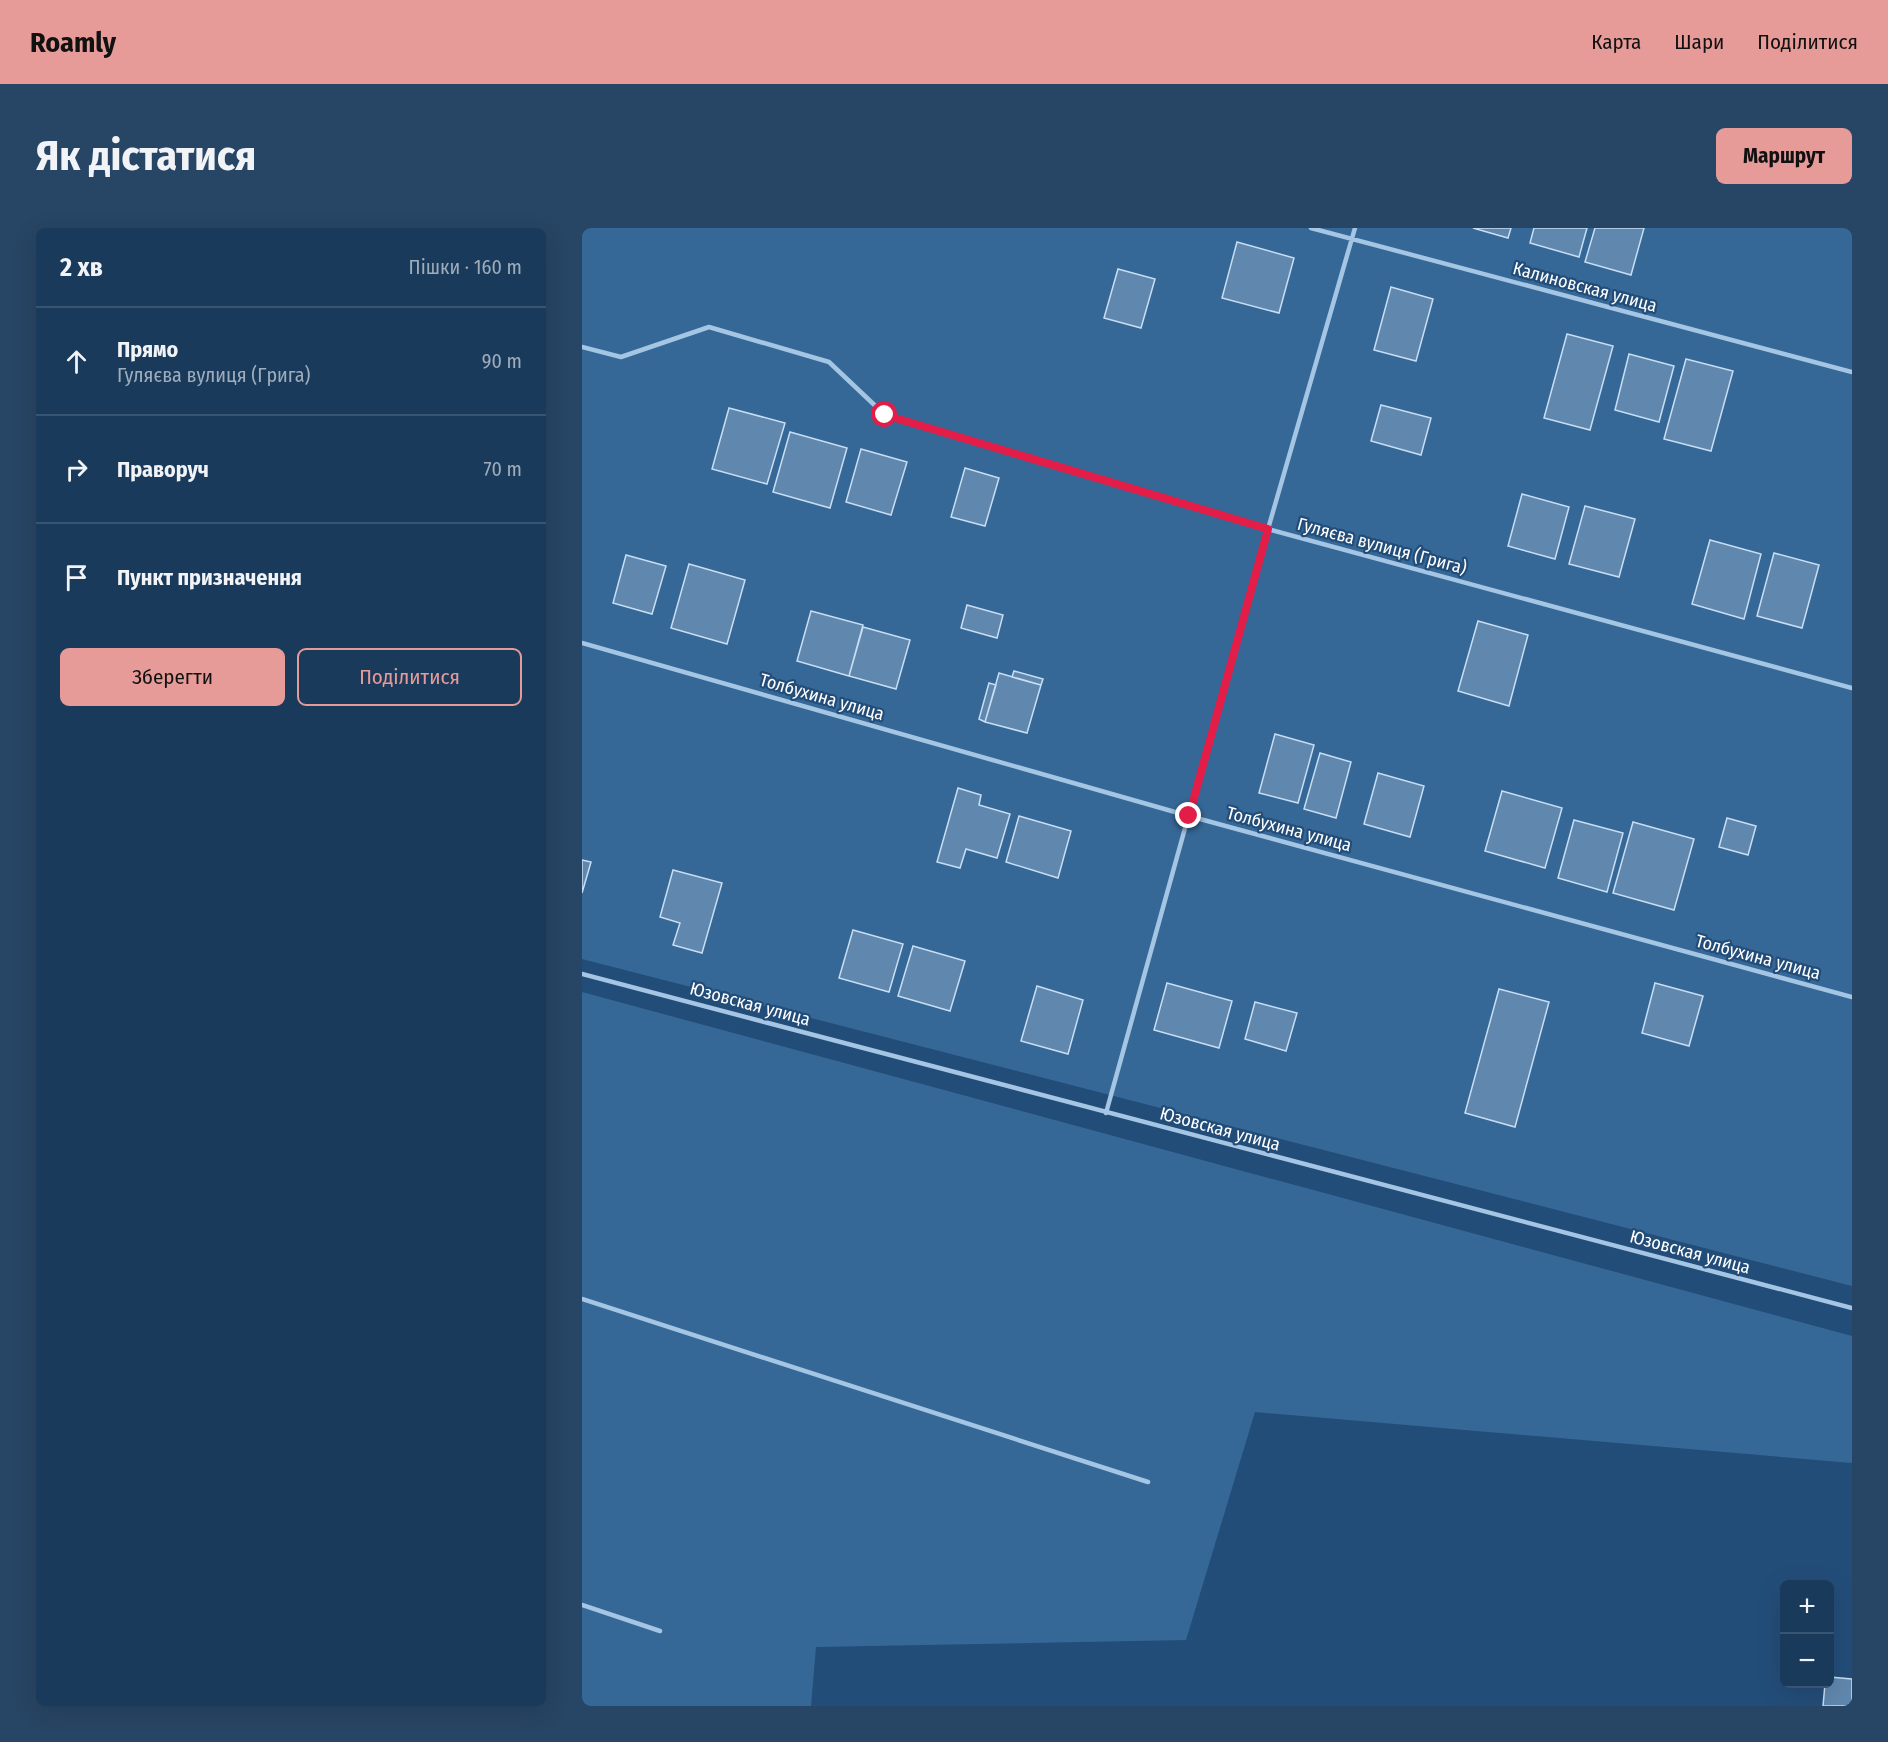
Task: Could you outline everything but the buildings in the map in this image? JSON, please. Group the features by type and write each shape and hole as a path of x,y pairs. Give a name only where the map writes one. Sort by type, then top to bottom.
{"lane":[{"name":"Калиновская улица","path":"1311,228 1852,372"},
{"path":"1106,1113 1268,529 1355,228"},
{"name":"Гуляєва вулиця (Грига)","path":"582,347 621,357 709,327 829,362 885,415 1268,529 1852,688"},
{"name":"Толбухина улица","path":"582,643 1189,816 1852,997"},
{"name":"Юзовская улица","path":"582,974 1852,1308"},
{"path":"582,1299 1148,1482"},
{"path":"582,1605 660,1632"}],"shaded area":[{"path":"582,228 1852,228 1852,1286 582,959"},
{"path":"582,992 1852,1336 1852,1463 1255,1412 1186,1640 816,1647 811,1706 582,1706"}],"route":[{"path":"885,415 1268,529 1189,816"}]}
